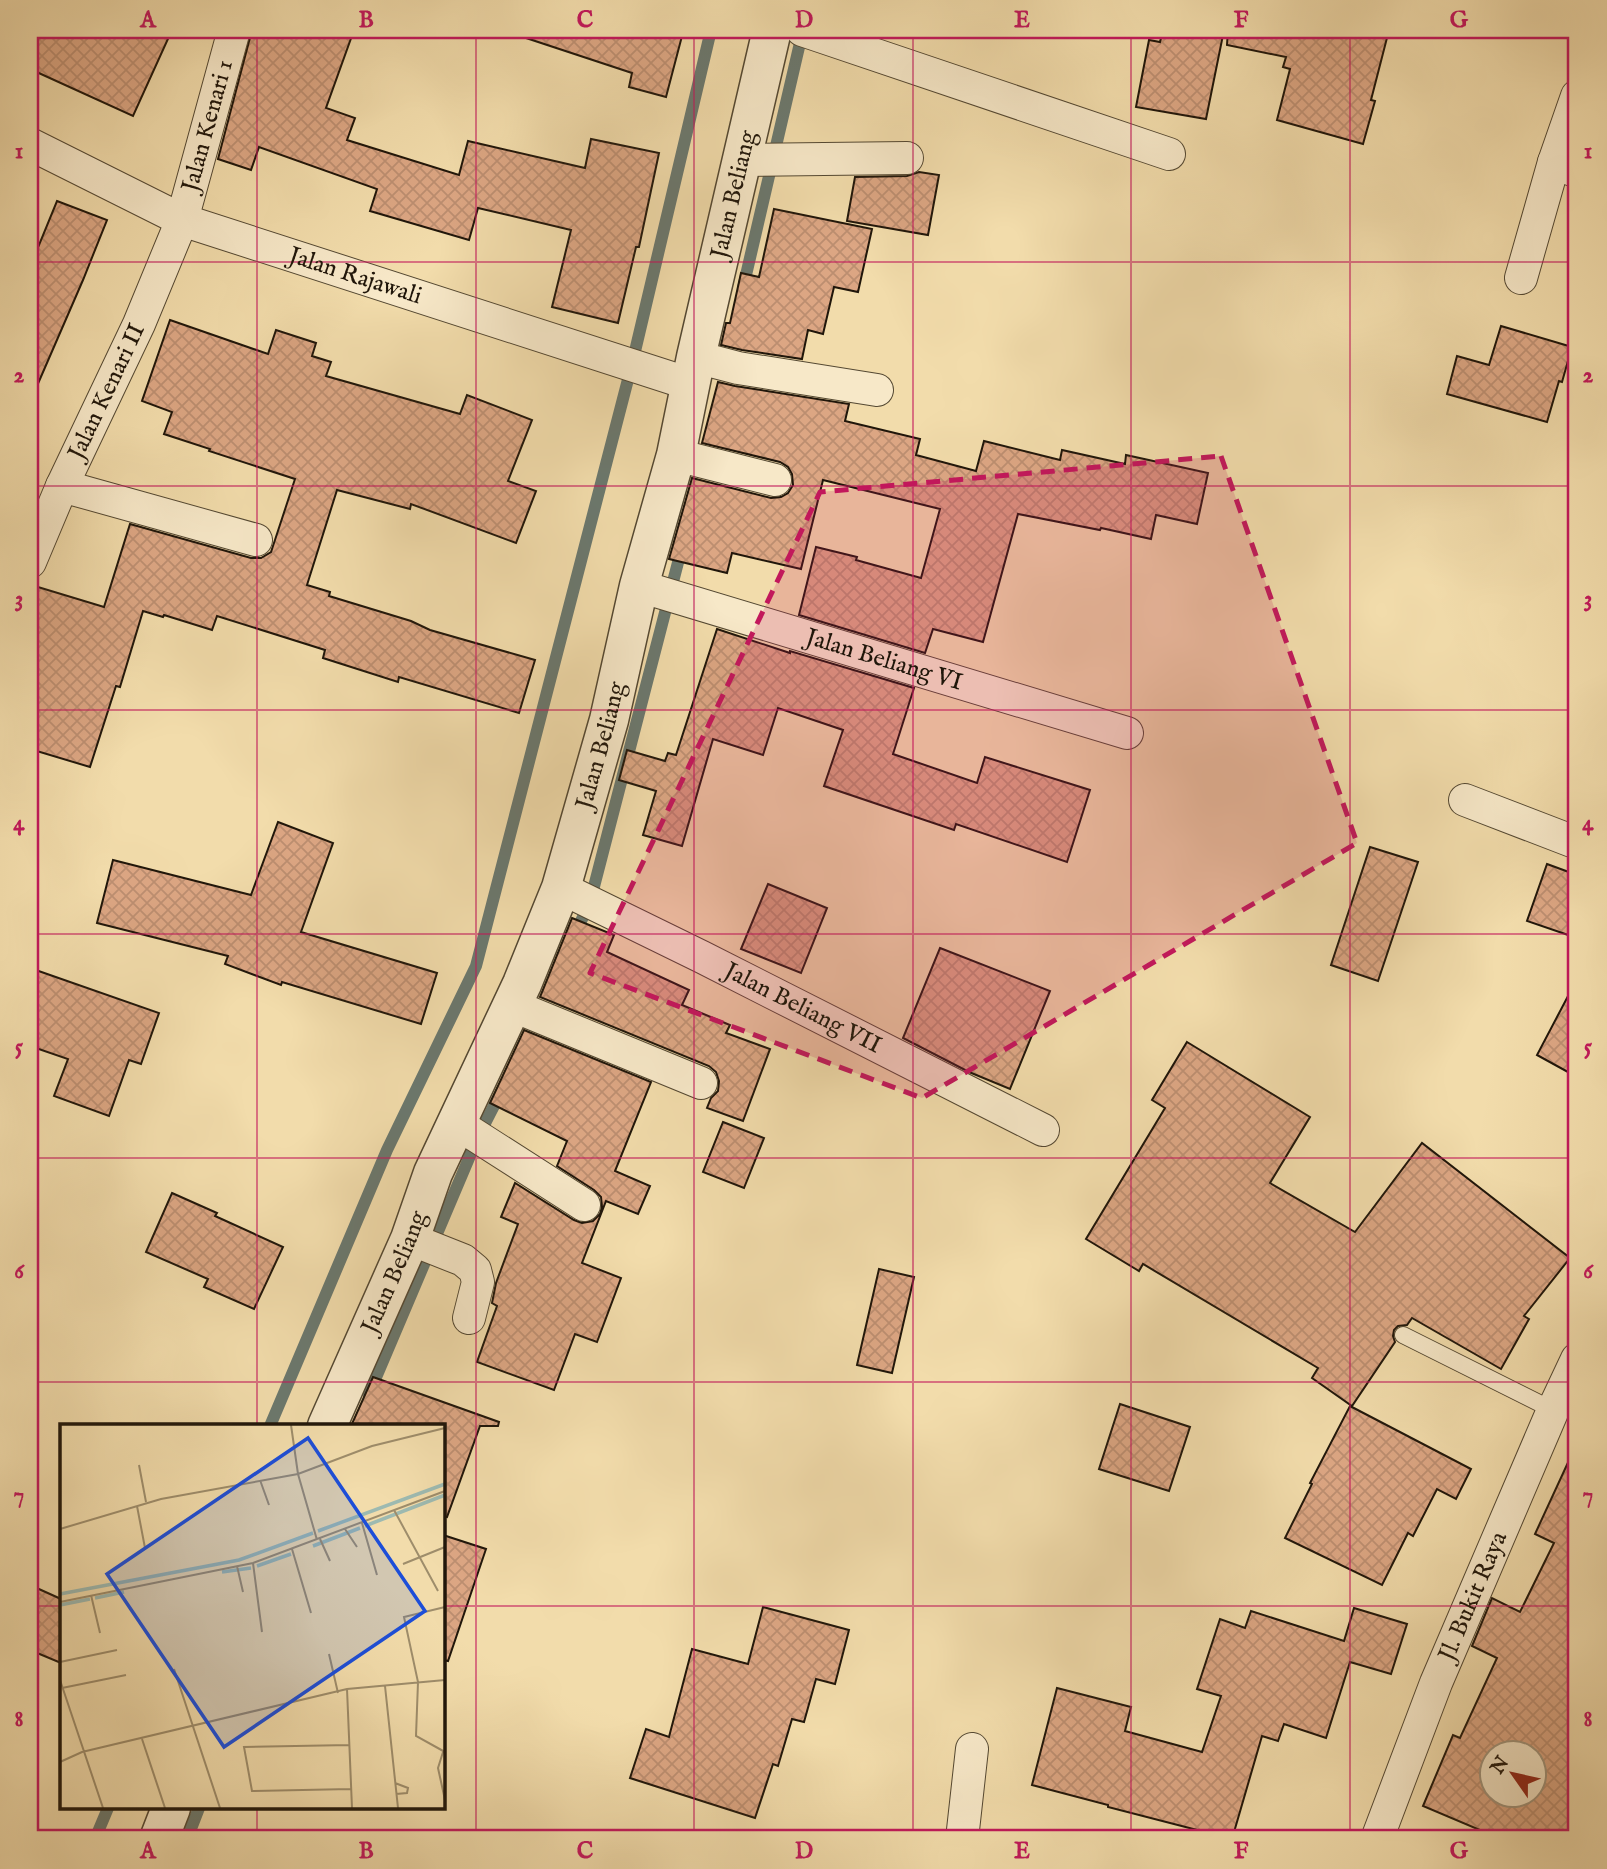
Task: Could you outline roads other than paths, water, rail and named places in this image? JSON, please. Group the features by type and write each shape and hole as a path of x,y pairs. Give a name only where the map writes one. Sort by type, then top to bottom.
{"street":[{"name":"Jalan Kenari 1","path":"182,220 234,30"},
{"name":"Jalan Beliang","path":"328,1424 410,1239 433,1173 511,1005 561,888 609,720 639,586 676,455 693,370 772,30"},
{"path":"802,30 1170,153"},
{"path":"1521,278 1565,167 1577,96"},
{"name":"Jalan Rajawali","path":"30,145 182,220 693,370 738,368 877,390"},
{"path":"741,160 907,159"},
{"name":"Jalan Kenari II","path":"30,562 62,486 139,324 182,220"},
{"path":"676,455 775,480"},
{"path":"62,486 256,540"},
{"name":"Jalan Beliang VI","path":"639,586 1127,733"},
{"path":"1465,800 1577,843"},
{"name":"Jalan Beliang VII","path":"561,888 1043,1129"},
{"path":"511,1005 701,1083"},
{"path":"456,1123 584,1205"},
{"path":"410,1239 463,1260 475,1269 478,1282 469,1318"},
{"name":"Jl. Bukit Raya","path":"1377,1839 1436,1683 1577,1359"},
{"path":"962,1839 972,1749"},
{"path":"159,1839 171,1810"}],"lane":[{"path":"1403,1335 1553,1410"}],"waterway":[{"path":"271,1424 387,1150 476,966 632,364 711,30"},
{"path":"743,288 803,30"},
{"path":"575,934 590,902 682,547"},
{"path":"369,1394 478,1137 502,1090"},
{"path":"95,1839 107,1810"},
{"path":"187,1839 198,1810"}]}
